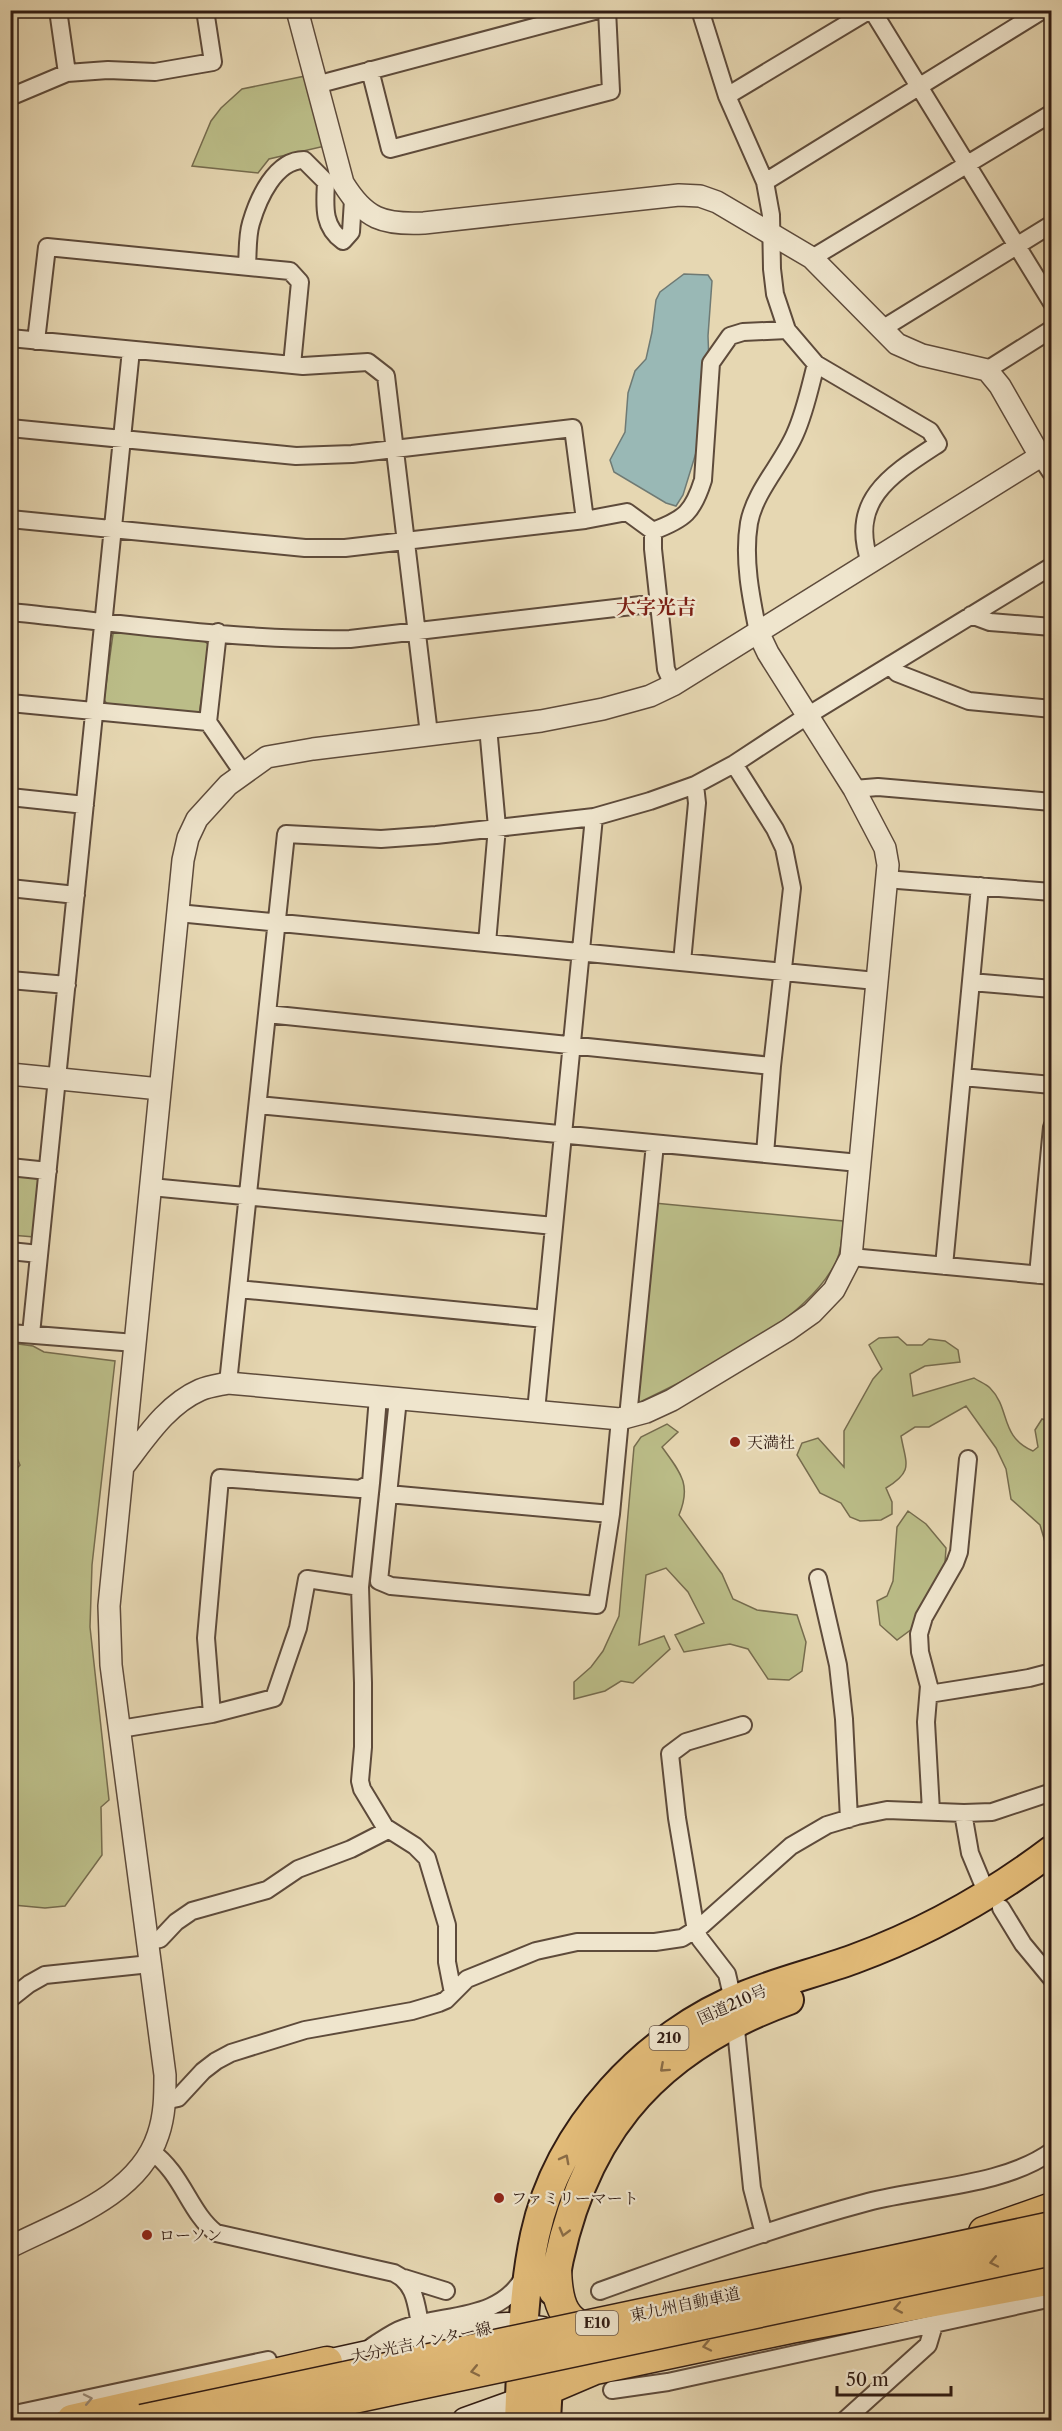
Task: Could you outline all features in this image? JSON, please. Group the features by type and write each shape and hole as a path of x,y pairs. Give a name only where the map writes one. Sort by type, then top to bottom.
{"highway":[{"name":"国道210号","path":"994,1901 1052,1850"},
{"name":"国道210号","path":"520,2411 543,2267 591,2164 615,2124 659,2072 694,2046 735,2010 889,1945 941,1920 994,1901 1052,1872"},
{"path":"1052,2208 1004,2224 934,2258 912,2265 743,2305 648,2331 620,2336 586,2337 532,2334 527,2356 549,2380 603,2379 790,2328 1052,2279"},
{"name":"東九州自動車道","path":"142,2421 1052,2227"},
{"name":"東九州自動車道","path":"250,2421 1052,2250"},
{"path":"543,2267 567,2316 588,2330 620,2336"},
{"path":"72,2421 327,2362"},
{"path":"546,2421 549,2380"}],"main road":[{"name":"大分光吉インター線","path":"327,2362 491,2326 532,2334"},
{"path":"475,2420 520,2411 549,2380"}],"street":[{"path":"58,10 67,73"},
{"path":"10,97 67,73 108,70 155,72 213,62 205,10"},
{"path":"297,10 343,183 353,200 379,220 397,224 424,223 679,195 700,196 717,202 812,258 897,344 922,355 987,370 1046,452 1052,474"},
{"path":"316,85 598,10"},
{"path":"370,70 390,149 611,91 607,10"},
{"path":"700,10 727,96 765,182 771,215 775,294 787,330 816,364 930,431 938,444 899,470 881,486 867,508 864,528 865,549 870,562"},
{"path":"727,96 871,10 1052,303"},
{"path":"765,182 1043,10"},
{"path":"812,258 1052,113"},
{"path":"247,265 250,225 263,195 280,169 294,160 304,160 326,182 324,213 333,234 343,241 351,232 353,200"},
{"path":"882,329 1052,224"},
{"path":"36,341 47,247 247,265 290,271 300,282 292,365"},
{"path":"987,370 1052,329"},
{"path":"653,531 675,523 687,515 698,498 703,480 711,363 730,336 743,332 787,330"},
{"path":"10,338 292,365 368,362 386,376 429,734"},
{"path":"31,1334 131,350"},
{"path":"122,1467 160,1418 200,1390 228,1383 624,1418 672,1400 812,1313 834,1290 851,1257 888,865 885,848 854,789 807,716 758,632 751,594 748,547 749,522 759,498 795,434 816,364"},
{"path":"10,428 296,456 352,454 573,428 585,520"},
{"path":"10,2247 114,2192 134,2174 151,2151 159,2134 164,2101 165,2075 111,1665 110,1606 183,860 188,838 197,819 228,785 267,757 429,734 541,722 603,710 650,696 674,685 1046,452"},
{"path":"10,519 305,548 345,548 406,542 585,520 627,512 653,531"},
{"path":"653,531 666,669 674,685"},
{"path":"228,1383 286,834 381,839 436,836 497,827 544,824 624,810 695,786 1052,566"},
{"path":"10,612 321,640 418,632 658,603"},
{"path":"971,615 990,622 1052,627"},
{"path":"218,632 208,722 243,773"},
{"path":"890,665 897,674 969,701 1052,710"},
{"path":"10,703 208,722"},
{"path":"487,943 497,827 488,727"},
{"path":"734,764 775,829 784,848 792,888 772,1066 765,1154"},
{"path":"682,962 697,803 695,786"},
{"path":"854,789 879,787 1052,802"},
{"path":"10,797 85,805"},
{"path":"536,1411 594,817"},
{"path":"885,879 1052,892"},
{"path":"944,1266 980,886"},
{"path":"10,888 76,895"},
{"path":"178,913 876,981"},
{"path":"10,980 66,986"},
{"path":"971,982 1052,989"},
{"path":"267,1014 772,1066"},
{"path":"10,1074 160,1089"},
{"path":"962,1077 1052,1085"},
{"path":"258,1105 860,1163"},
{"path":"851,1257 1045,1275 1052,1127"},
{"path":"388,1398 388,1494 379,1581 391,1586 597,1605 624,1418 655,1144"},
{"path":"10,1167 48,1171"},
{"path":"151,1187 554,1226"},
{"path":"10,1251 39,1254"},
{"path":"238,1289 545,1319"},
{"path":"10,1333 135,1343"},
{"path":"388,1398 371,1483 360,1587 363,1704 360,1781 371,1806 388,1830 415,1846 427,1858 447,1925 447,1962 453,1993"},
{"path":"931,1811 926,1722 929,1694 926,1669 920,1652 919,1634 924,1617 959,1552 968,1459"},
{"path":"212,1714 206,1638 220,1478 360,1489 371,1483"},
{"path":"388,1494 611,1514"},
{"path":"818,1578 838,1665 844,1719 849,1819"},
{"path":"120,1729 212,1714 274,1698 298,1628 307,1579 360,1587"},
{"path":"929,1694 1029,1678 1052,1672"},
{"path":"743,1725 686,1742 670,1754 677,1818 696,1930 700,1939 727,1974 735,2010 752,2188 764,2234"},
{"path":"164,2101 178,2098 203,2071 231,2053 305,2030 422,2008 446,2000 463,1982 473,1976 536,1951 577,1942 676,1940 696,1930 790,1846 817,1830 887,1810 992,1812 1052,1792"},
{"path":"963,1813 970,1853 994,1901 1023,1944 1052,1979"},
{"path":"148,1941 160,1939 176,1922 192,1911 267,1890 291,1873 351,1849 388,1830"},
{"path":"10,1999 45,1975 150,1964"},
{"path":"151,2151 176,2175 205,2222 216,2233 394,2273 446,2291"},
{"path":"600,2290 764,2234 868,2202 1001,2175 1025,2166 1052,2151"},
{"path":"357,2354 402,2329 470,2314 499,2304 543,2267"},
{"path":"404,2278 412,2289 420,2324"},
{"path":"603,2379 668,2382 1052,2298"},
{"path":"845,2421 927,2344 934,2325"},
{"path":"10,2415 300,2354 313,2355 327,2362"}],"green space":[{"path":"320,73 338,143 269,159 258,173 192,166 211,121 221,108 242,89"},
{"path":"117,629 203,640 209,645 199,715 109,706 104,700 113,634"},
{"path":"10,1167 54,1171 46,1238 11,1235"},
{"path":"654,1203 843,1221 841,1247 836,1262 821,1285 801,1306 749,1344 692,1377 640,1402 635,1396"},
{"path":"898,1337 907,1345 922,1345 929,1339 945,1341 958,1350 960,1362 925,1366 910,1374 913,1396 974,1378 990,1388 1001,1405 1015,1438 1033,1451 1038,1447 1035,1430 1042,1419 1051,1422 1051,1562 1040,1525 1011,1499 1006,1469 996,1448 966,1406 929,1427 915,1427 901,1436 906,1466 901,1477 886,1488 892,1502 892,1514 881,1520 860,1521 850,1517 841,1503 820,1493 797,1455 802,1443 818,1438 844,1467 844,1431 873,1379 882,1369 869,1345 879,1338"},
{"path":"11,1343 33,1346 44,1352 115,1361 92,1565 90,1627 109,1800 101,1807 102,1855 65,1906 45,1908 13,1905 11,1902 10,1471 13,1473 20,1465 11,1444"},
{"path":"667,1424 678,1432 662,1447 679,1471 684,1486 683,1504 679,1515 722,1574 733,1599 757,1610 797,1615 806,1642 802,1671 789,1680 768,1679 748,1649 730,1644 684,1652 675,1635 704,1623 688,1592 666,1568 646,1575 639,1645 664,1636 670,1649 633,1683 621,1681 605,1691 574,1699 574,1682 591,1667 603,1651 619,1616 634,1447 641,1437"},
{"path":"908,1511 926,1524 946,1548 944,1578 924,1620 897,1640 880,1625 877,1601 887,1596 893,1581 897,1527"}],"water":[{"path":"684,274 708,275 712,281 708,336 710,390 699,443 683,495 676,506 666,503 614,472 610,460 625,432 628,393 635,371 646,359 656,300 660,292"}],"place":[{"name":"天満社","path":"735,1442"},
{"name":"ファミリーマート","path":"499,2198"},
{"name":"ローソン","path":"147,2235"}],"district":[{"name":"大字光吉","path":"656,607"}]}
